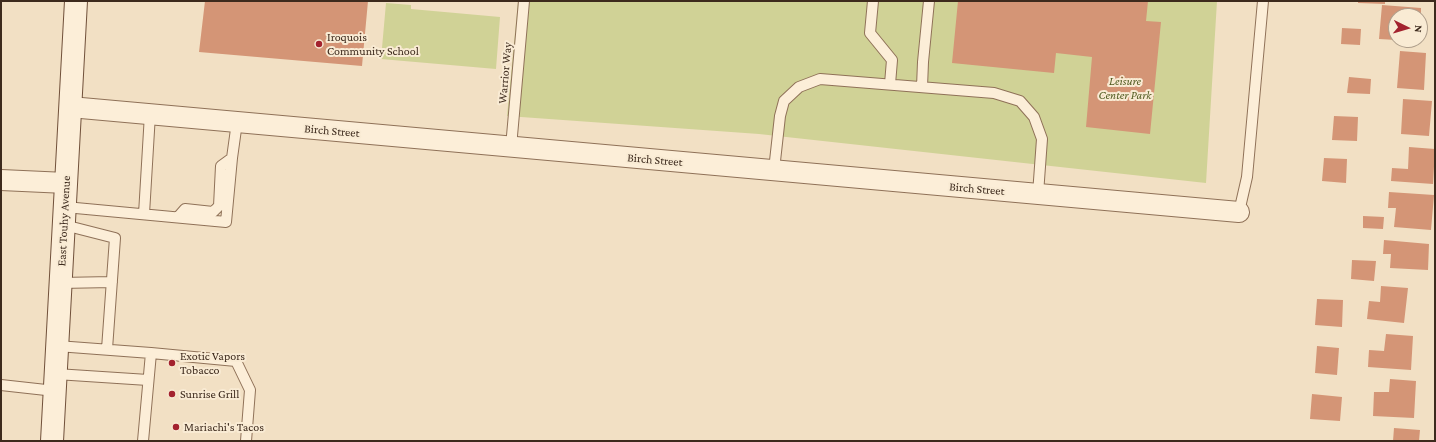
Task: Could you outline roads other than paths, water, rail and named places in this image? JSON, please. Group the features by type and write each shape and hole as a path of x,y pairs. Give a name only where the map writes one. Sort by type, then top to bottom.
{"main road":[{"name":"East Touhy Avenue","path":"52,441 76,1"}],"street":[{"name":"Birch Street","path":"70,107 1239,212"},
{"path":"1,180 66,183"}],"lane":[{"name":"Warrior Way","path":"511,147 524,1"},
{"path":"873,1 870,33 892,60 890,84"},
{"path":"922,87 929,1"},
{"path":"1239,212 1247,177 1263,1"},
{"path":"774,170 780,116 784,101 799,87 820,79 994,93 1020,101 1034,118 1042,139 1038,194"},
{"path":"144,214 150,114"},
{"path":"64,216 144,214 226,222 237,122"},
{"path":"178,217 185,209 213,212 218,206 221,166 232,158"},
{"path":"64,216 115,238 107,349"},
{"path":"60,283 112,282"},
{"path":"57,346 236,361 250,390 246,441"},
{"path":"143,441 151,353"},
{"path":"1,385 148,380"}],"place":[{"name":"Iroquois Community School","path":"319,44"},
{"name":"Exotic Vapors Tobacco","path":"172,363"},
{"name":"Sunrise Grill","path":"172,394"},
{"name":"Mariachi's Tacos","path":"176,427"}],"park label":[{"name":"Leisure Center Park","path":"1125,88"}]}
